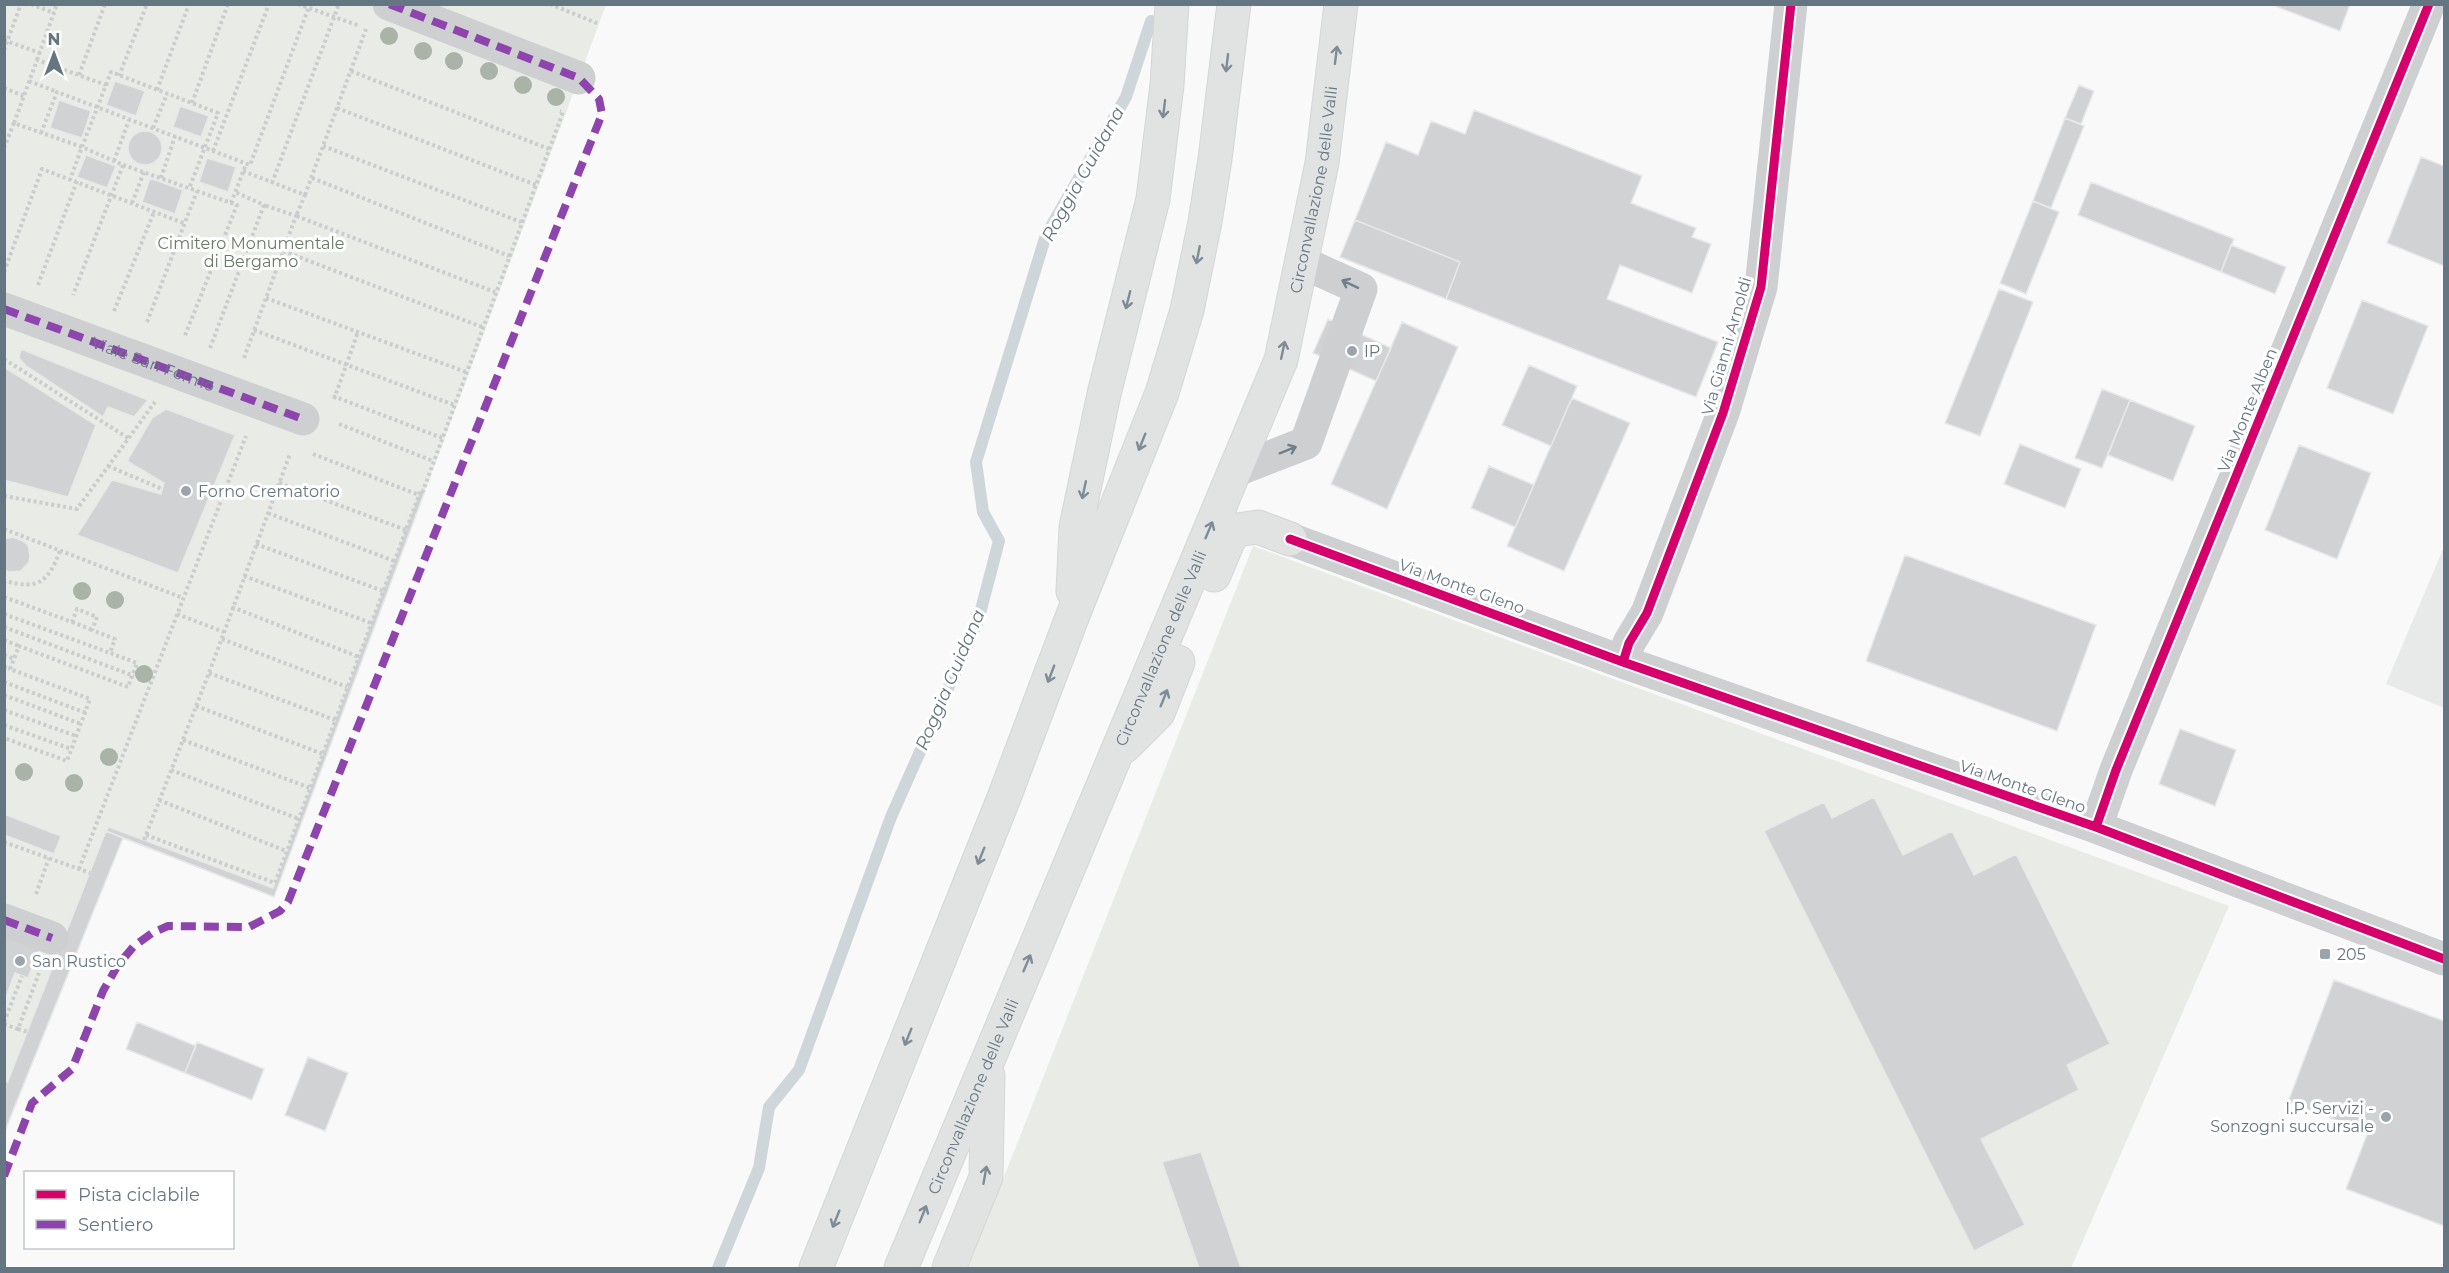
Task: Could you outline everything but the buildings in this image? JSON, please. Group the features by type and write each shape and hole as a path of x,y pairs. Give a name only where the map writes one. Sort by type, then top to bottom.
{"highway":[{"path":"816,1269 1001,806 1071,620 1162,393 1187,310 1215,159 1234,4"},
{"name":"Circonvallazione delle Valli","path":"901,1269 988,1056 1281,360 1323,163 1341,4"},
{"path":"1071,620 1076,527 1104,394 1154,200 1167,85 1172,6"},
{"path":"1113,758 1158,713 1228,539 1237,530 1249,527 1258,527 1290,539"},
{"path":"949,1269 986,1177 988,1056"}],"street":[{"name":"Via Gianni Arnoldi","path":"1626,652 1647,613 1723,413 1761,287 1791,4"},
{"name":"Via Monte Alben","path":"2096,827 2116,770 2429,4"},
{"path":"379,12 579,78"},
{"path":"1234,471 1306,443 1361,289 1301,262"},
{"name":"Viale San Fermo","path":"15,313 245,398 308,428"},
{"name":"Via Monte Gleno","path":"1290,539 1626,652 2445,959"},
{"path":"4,920 52,938"}],"path":[{"path":"4,50 21,4"},
{"path":"31,4 54,13"},
{"path":"4,148 57,4"},
{"path":"79,75 105,4"},
{"path":"119,76 147,4"},
{"path":"157,90 189,4"},
{"path":"192,103 228,4"},
{"path":"213,151 269,4"},
{"path":"298,4 366,28"},
{"path":"272,183 339,4"},
{"path":"550,4 599,24"},
{"path":"29,81 250,165 309,6"},
{"path":"79,869 183,598 245,398 254,330 366,28 379,12"},
{"path":"6,40 40,53"},
{"path":"36,60 106,85"},
{"path":"351,71 549,149"},
{"path":"70,180 111,72 218,113 189,189"},
{"path":"4,88 24,96"},
{"path":"41,133 57,92"},
{"path":"153,128 167,94"},
{"path":"337,108 536,185"},
{"path":"146,835 275,883 418,495 420,490 423,491 563,112"},
{"path":"114,161 130,119"},
{"path":"14,123 82,147 123,165 237,205 185,375"},
{"path":"160,178 174,136"},
{"path":"323,146 522,222"},
{"path":"231,203 246,164"},
{"path":"60,330 123,165"},
{"path":"4,272 42,169 186,224"},
{"path":"243,171 305,195"},
{"path":"132,203 144,172"},
{"path":"312,178 509,256"},
{"path":"15,313 76,182"},
{"path":"133,357 197,191"},
{"path":"235,192 495,292"},
{"path":"185,375 264,205"},
{"path":"101,344 154,212"},
{"path":"283,251 482,327"},
{"path":"266,298 466,372"},
{"path":"254,330 454,405"},
{"path":"144,840 222,639 279,483 308,428 335,397 358,332"},
{"path":"4,359 128,438"},
{"path":"325,393 442,438"},
{"path":"4,496 76,509 155,402"},
{"path":"308,428 433,461"},
{"path":"308,428 418,495"},
{"path":"108,466 162,489"},
{"path":"279,483 406,530"},
{"path":"268,513 394,561"},
{"path":"4,529 183,598"},
{"path":"256,544 383,591"},
{"path":"5,582 39,584 47,578 60,551"},
{"path":"244,576 371,623"},
{"path":"4,597 115,639 110,653"},
{"path":"232,607 359,657"},
{"path":"72,621 76,609 97,617 92,630"},
{"path":"4,614 137,663 128,687 4,640"},
{"path":"177,614 224,632"},
{"path":"4,627 134,676"},
{"path":"222,639 347,688"},
{"path":"10,669 19,646"},
{"path":"4,655 15,659"},
{"path":"4,667 90,699 67,761 4,738"},
{"path":"209,673 335,720"},
{"path":"4,682 86,713"},
{"path":"4,695 81,723"},
{"path":"196,706 323,754"},
{"path":"4,710 76,736"},
{"path":"4,725 71,749"},
{"path":"183,740 310,788"},
{"path":"171,770 298,819"},
{"path":"159,801 286,851"},
{"path":"4,842 90,873"},
{"path":"18,1029 52,938"},
{"path":"22,976 4,1023 28,1032"}],"shaded area":[{"path":"2444,547 2444,708 2386,684"}],"green space":[{"name":"Cimitero Monumentale di Bergamo","path":"5,5 606,5 274,897 123,839 5,1133"},
{"path":"1253,546 2229,906 2071,1268 968,1268"}],"waterway":[{"name":"Roggia Guidana","path":"718,1268 759,1168 769,1107 799,1070 891,817 978,621 999,541 983,512 976,462 1046,235 1126,97 1151,21"}],"marked path":[{"path":"4,1176 32,1103 72,1069 103,991 118,965 134,946 152,933 168,926 249,927 280,911 288,902 602,114 599,99 579,78 389,4"},
{"path":"4,309 303,419"},
{"path":"4,920 52,938"}],"cycle path":[{"path":"1623,662 1629,643 1647,613 1723,413 1761,287 1791,4"},
{"path":"2096,827 2116,770 2429,4"},
{"path":"1290,539 1623,662 2096,827 2444,959"}],"place":[{"name":"IP","path":"1352,351"},
{"name":"Forno Crematorio","path":"186,491"},
{"name":"205","path":"2325,954"},
{"name":"San Rustico","path":"20,961"},
{"name":"I.P. Servizi - Sonzogni succursale","path":"2386,1117"}]}
